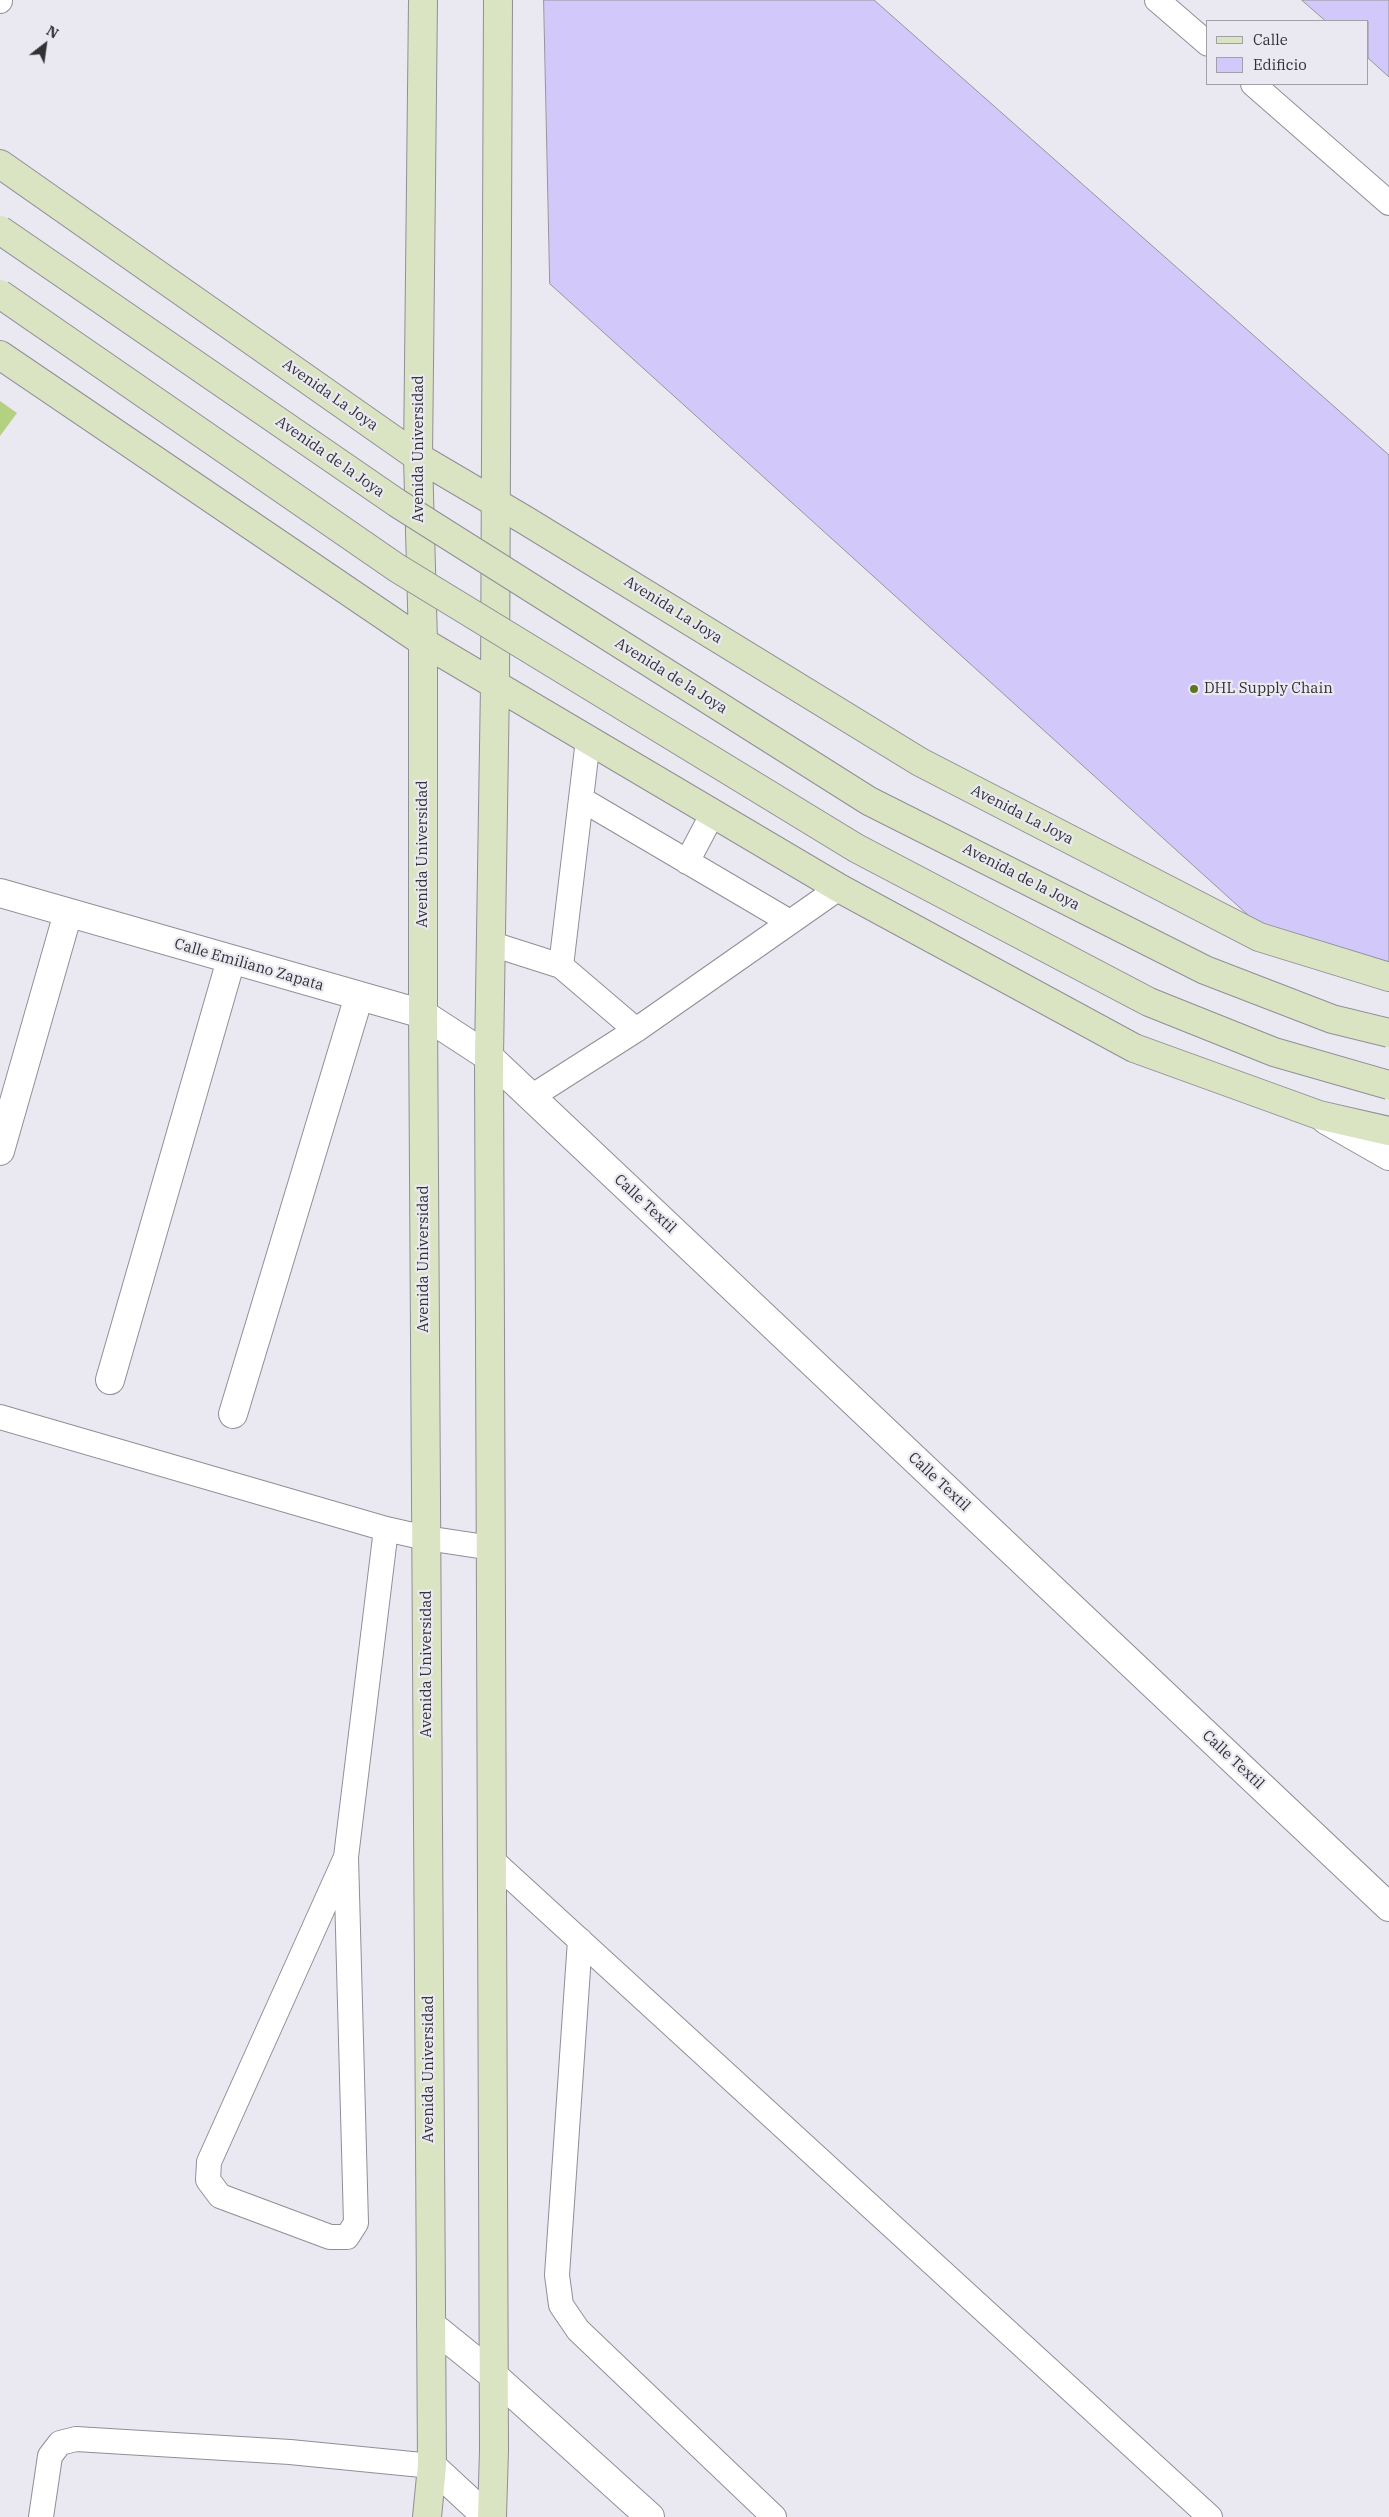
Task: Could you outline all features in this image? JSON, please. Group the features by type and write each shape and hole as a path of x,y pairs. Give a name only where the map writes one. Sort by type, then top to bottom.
{"main road":[{"name":"Avenida Universidad","path":"423,0 418,457 423,642 423,1014 432,2466 427,2517"},
{"path":"492,2517 494,2376 489,1057 495,686 494,501 498,0"},
{"name":"Avenida La Joya","path":"0,164 418,457 494,501 920,762 1260,937 1389,978"},
{"name":"Avenida de la Joya","path":"0,230 396,503 869,801 1205,970 1332,1019 1389,1033"},
{"path":"0,294 397,568 856,848 1149,1002 1274,1052 1389,1085"},
{"path":"0,355 423,642 839,888 1134,1048 1319,1115 1389,1131"}],"street":[{"name":"Calle Emiliano Zapata","path":"0,893 423,1014 489,1057"},
{"path":"0,1151 68,913"},
{"path":"110,1380 231,960"},
{"path":"233,1414 359,996"},
{"name":"Calle Textil","path":"489,1057 1389,1907"},
{"path":"1319,1115 1389,1156"},
{"path":"431,2325 494,2376 650,2517"},
{"path":"432,2466 487,2517"}],"lane":[{"path":"1157,0 1206,42"},
{"path":"1254,85 1389,203"},
{"path":"561,966 588,740"},
{"path":"581,799 790,922"},
{"path":"687,862 713,813"},
{"path":"531,1097 636,1030 839,888"},
{"path":"492,944 561,966 636,1030"},
{"path":"0,1417 386,1529 426,1538 492,1548"},
{"path":"346,1857 209,2162 208,2180 220,2196 330,2237 347,2237 356,2224 346,1857 386,1529"},
{"path":"491,1859 1210,2517"},
{"path":"580,1940 557,2275 561,2305 578,2330 774,2517"},
{"path":"41,2517 50,2456 60,2443 76,2439 290,2452 432,2466"}],"green space":[{"path":"0,401 17,413 0,436"}],"building":[{"name":"DHL Supply Chain","path":"544,0 874,0 1389,455 1389,971 1258,924 550,284"},
{"path":"1302,0 1389,0 1389,77 1369,59 1369,20 1325,20"}],"place":[{"name":"DHL Supply Chain","path":"1194,689"}]}
